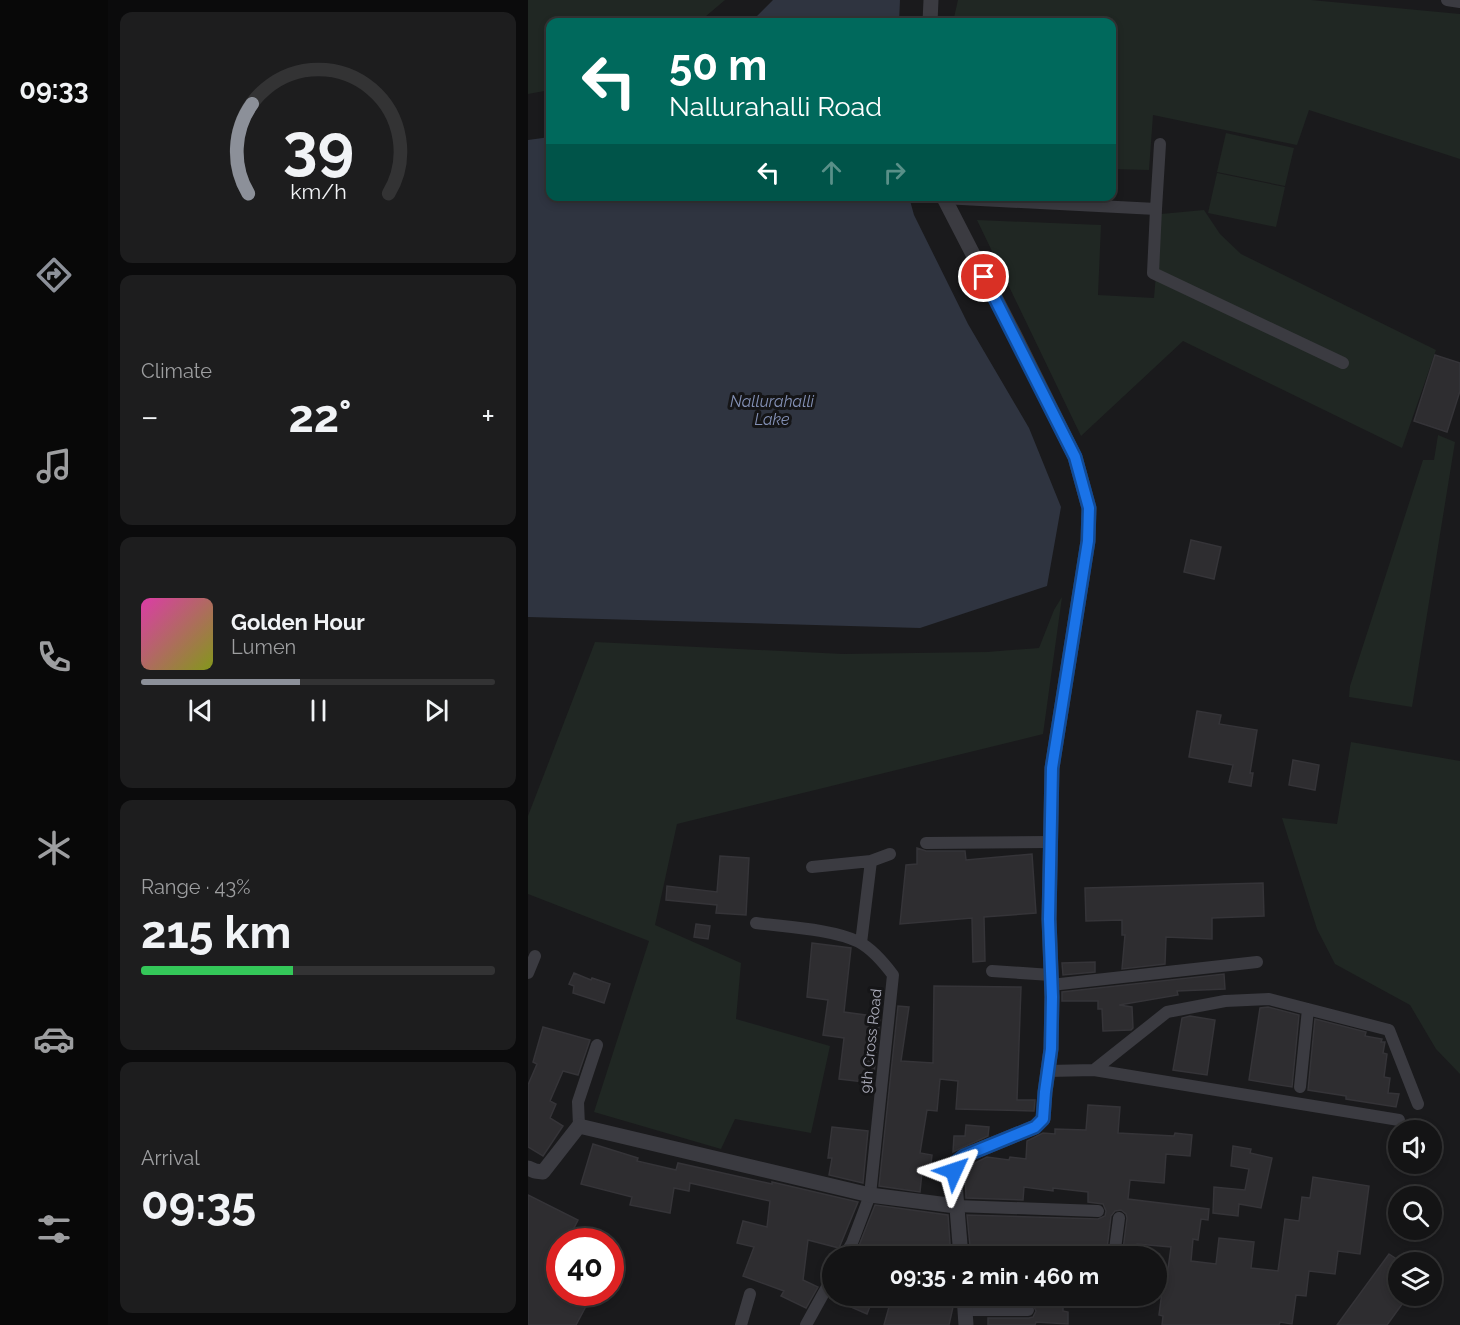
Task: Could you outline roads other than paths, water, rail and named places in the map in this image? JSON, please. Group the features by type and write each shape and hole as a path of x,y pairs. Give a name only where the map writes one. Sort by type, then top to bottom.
{"street":[{"path":"930,18 931,0"},
{"path":"1447,0 1460,2"},
{"path":"1160,144 1153,273 1343,363"},
{"path":"945,201 1016,336 1075,457 1089,508 1088,541 1052,768 1049,919 1051,1049 1043,1119 1035,1127 964,1156 956,1162 954,1171 959,1246"},
{"path":"1014,201 1156,209"},
{"path":"926,843 1050,842"},
{"path":"812,867 871,861 890,854"},
{"path":"861,943 871,861"},
{"name":"9th Cross Road","path":"756,923 841,935 861,943 893,975 870,1195 850,1246"},
{"path":"528,973 535,956"},
{"path":"992,971 1051,980 1257,962"},
{"path":"1094,1070 1167,1012 1225,1001 1269,999 1389,1030 1418,1104"},
{"path":"1300,1087 1308,1009"},
{"path":"528,1168 543,1172 579,1126 578,1102 597,1046"},
{"path":"1048,1071 1094,1070 1399,1120"},
{"path":"579,1126 870,1195 956,1206 1098,1211"},
{"path":"1115,1246 1119,1218"},
{"path":"741,1325 750,1294"},
{"path":"806,1325 822,1296"},
{"path":"965,1310 1028,1310"}],"water":[{"path":"773,0 900,0 899,18 755,18"},
{"name":"Nallurahalli Lake","path":"546,138 546,201 910,201 914,215 968,324 1029,428 1061,507 1047,586 920,628 528,617 528,140"}]}
